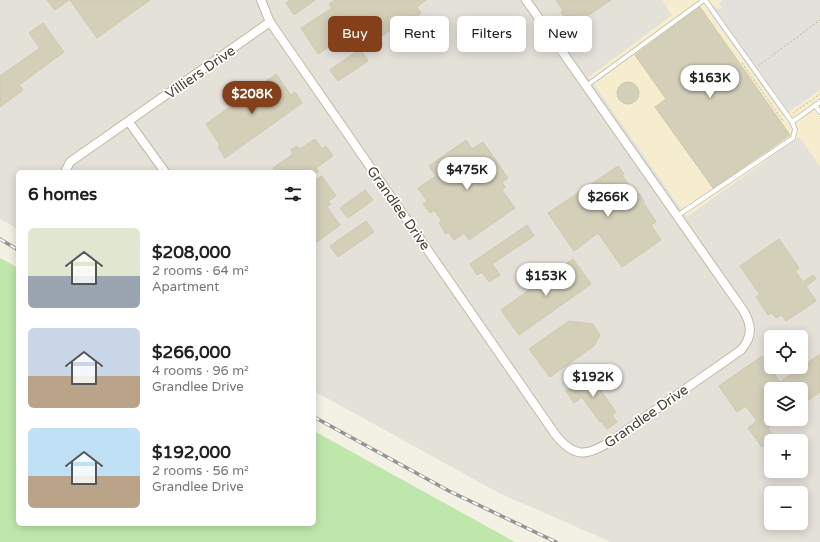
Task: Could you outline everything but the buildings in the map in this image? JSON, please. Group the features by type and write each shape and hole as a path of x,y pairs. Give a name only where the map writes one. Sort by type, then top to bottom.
{"street":[{"name":"Grandlee Drive","path":"261,0 270,22 555,434 564,446 571,450 583,452 599,449 741,350 750,336 750,330 746,315 526,0"},
{"name":"Villiers Drive","path":"66,170 70,162 270,22"},
{"path":"129,122 164,170"}],"lane":[{"path":"586,86 705,0 789,117 795,129 793,138 677,216"},
{"path":"792,122 820,102"},
{"path":"815,105 820,112"}],"path":[{"path":"754,68 820,20"},
{"path":"740,59 783,121 820,94"}],"shaded area":[{"path":"0,0 662,0 672,15 589,77 687,217 799,137 820,166 820,542 611,542 499,493 316,392 316,170 16,170 16,228 0,219"},
{"path":"662,0 820,0 820,166 798,137 688,217 589,77 672,15"},
{"path":"723,0 820,0 820,90 783,116 707,9 714,5 716,8 720,9 722,7 719,3"}],"green space":[{"path":"0,258 16,267 16,526 316,526 316,432 515,542 0,542"}],"railway":[{"path":"0,239 16,249"},
{"path":"316,418 449,491 556,542"}]}
